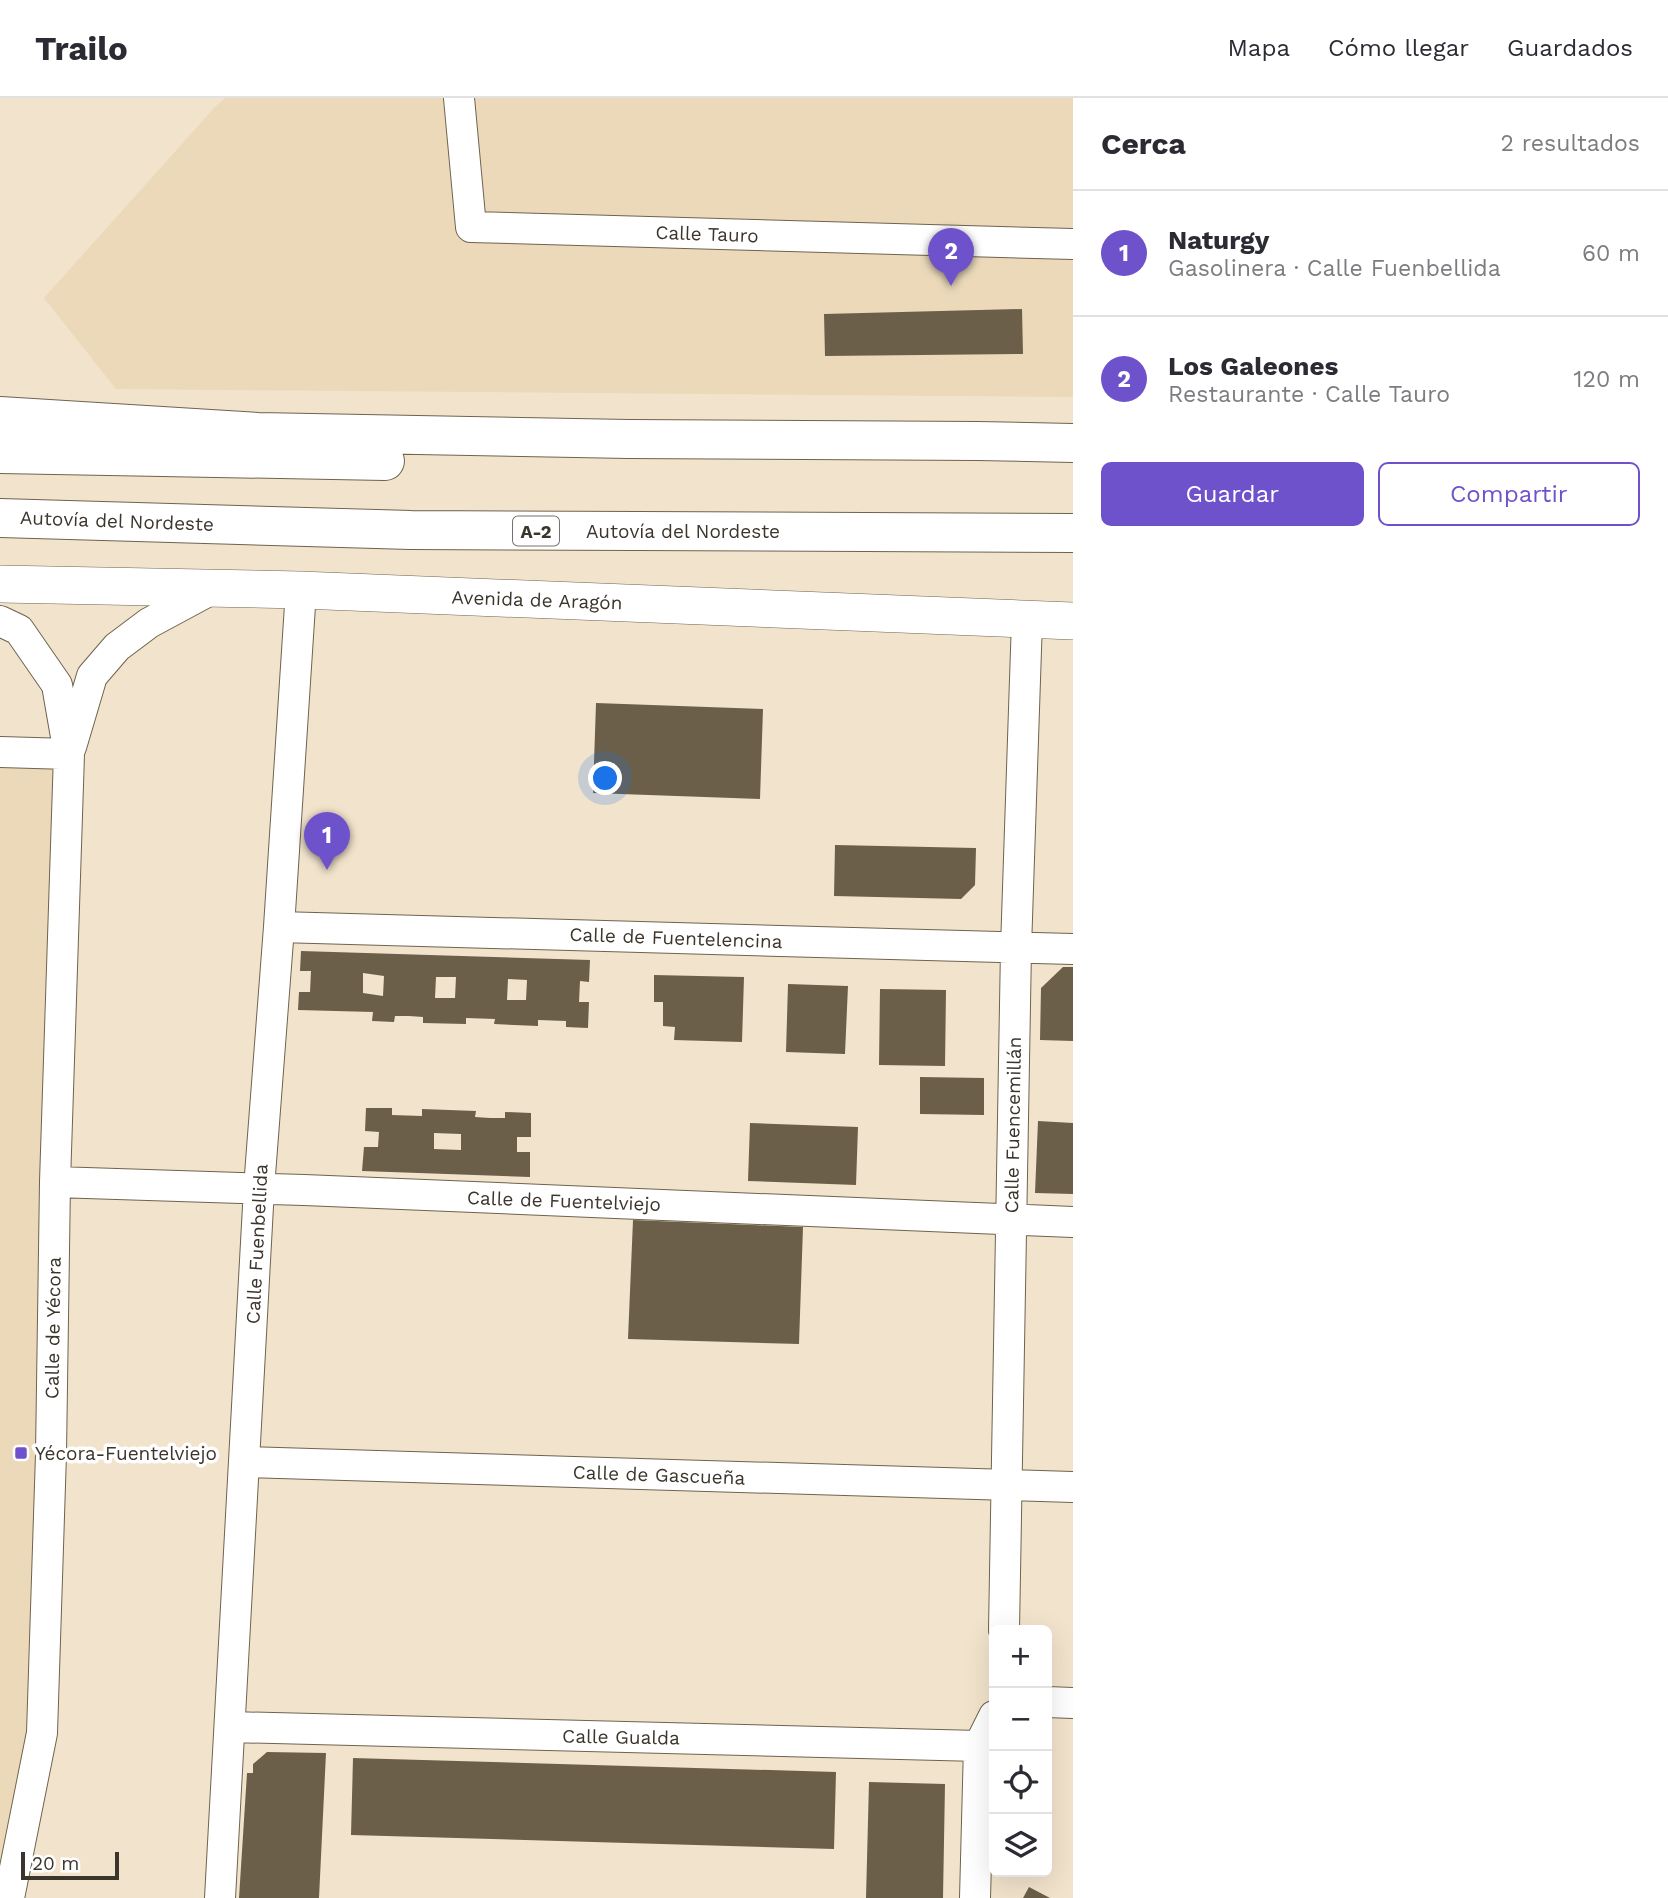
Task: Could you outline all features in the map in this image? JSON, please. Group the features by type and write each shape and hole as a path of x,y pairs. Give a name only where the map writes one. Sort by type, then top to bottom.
{"highway":[{"path":"0,416 258,432"},
{"path":"0,429 1073,443"},
{"path":"0,454 291,460 1073,466"},
{"name":"Autovía del Nordeste","path":"0,518 411,530 1073,533"}],"street":[{"name":"Calle Tauro","path":"459,98 471,227 1073,244"},
{"name":"Avenida de Aragón","path":"0,584 301,590 1073,621"},
{"name":"Calle de Yécora","path":"69,754 92,676 100,666 117,647 149,623 214,588"},
{"name":"Calle Fuenbellida","path":"220,1898 259,1188 301,590"},
{"name":"Calle Fuencemillán","path":"1004,1625 1016,947 1027,620"},
{"name":"Calle de Yécora","path":"0,621 19,631 57,685 69,754 55,1182 51,1454 42,1733 9,1898"},
{"path":"0,752 69,754"},
{"name":"Calle de Fuentelencina","path":"279,927 1073,949"},
{"name":"Calle de Fuentelviejo","path":"55,1182 1073,1222"},
{"name":"Calle de Gascueña","path":"245,1462 1073,1488"},
{"path":"1052,1702 1073,1703"},
{"path":"975,1898 979,1746 989,1726"},
{"name":"Calle Gualda","path":"230,1727 979,1746"}],"shaded area":[{"path":"225,98 1073,98 1073,397 116,389 44,298"},
{"path":"0,752 69,754 42,1733 0,1898"}],"building":[{"path":"1022,309 1023,354 825,356 824,314"},
{"path":"596,703 763,709 760,799 593,793"},
{"path":"835,845 976,848 975,885 961,899 834,896"},
{"path":"301,951 590,960 589,982 580,981 579,1002 589,1002 588,1028 566,1027 566,1021 538,1020 538,1026 494,1024 495,1019 466,1018 466,1024 423,1023 423,1017 409,1016 395,1016 394,1022 372,1021 373,1012 298,1010 299,992 310,992 311,971 300,971","holes":["363,973 384,976 383,996 363,993","436,977 456,977 455,998 435,998","508,979 527,980 526,1000 507,1000"]},
{"path":"1063,967 1073,967 1073,1041 1040,1040 1041,988"},
{"path":"654,975 744,977 742,1042 674,1040 675,1027 663,1026 663,1002 654,1002"},
{"path":"788,984 848,986 845,1054 786,1052"},
{"path":"880,989 946,990 945,1066 879,1065"},
{"path":"920,1077 984,1078 984,1115 920,1114"},
{"path":"366,1108 392,1108 392,1115 422,1116 422,1109 476,1111 475,1117 490,1118 505,1118 505,1112 531,1113 531,1137 517,1137 517,1152 530,1152 530,1177 362,1171 364,1147 378,1147 379,1132 365,1131","holes":["434,1133 461,1134 461,1150 434,1149"]},
{"path":"1038,1121 1073,1123 1073,1194 1035,1193"},
{"path":"750,1123 858,1127 856,1185 748,1181"},
{"path":"633,1220 803,1227 799,1344 628,1339"},
{"path":"267,1752 326,1753 319,1898 239,1898 247,1773 253,1773 253,1764"},
{"path":"353,1758 836,1772 834,1849 351,1835"},
{"path":"869,1782 945,1784 943,1898 866,1898"},
{"path":"1029,1887 1050,1898 1023,1898"}],"place":[{"name":"Los Galeones","path":"951,286"},
{"name":"Naturgy","path":"327,870"},
{"name":"Yécora-Fuentelviejo","path":"21,1453"}]}
